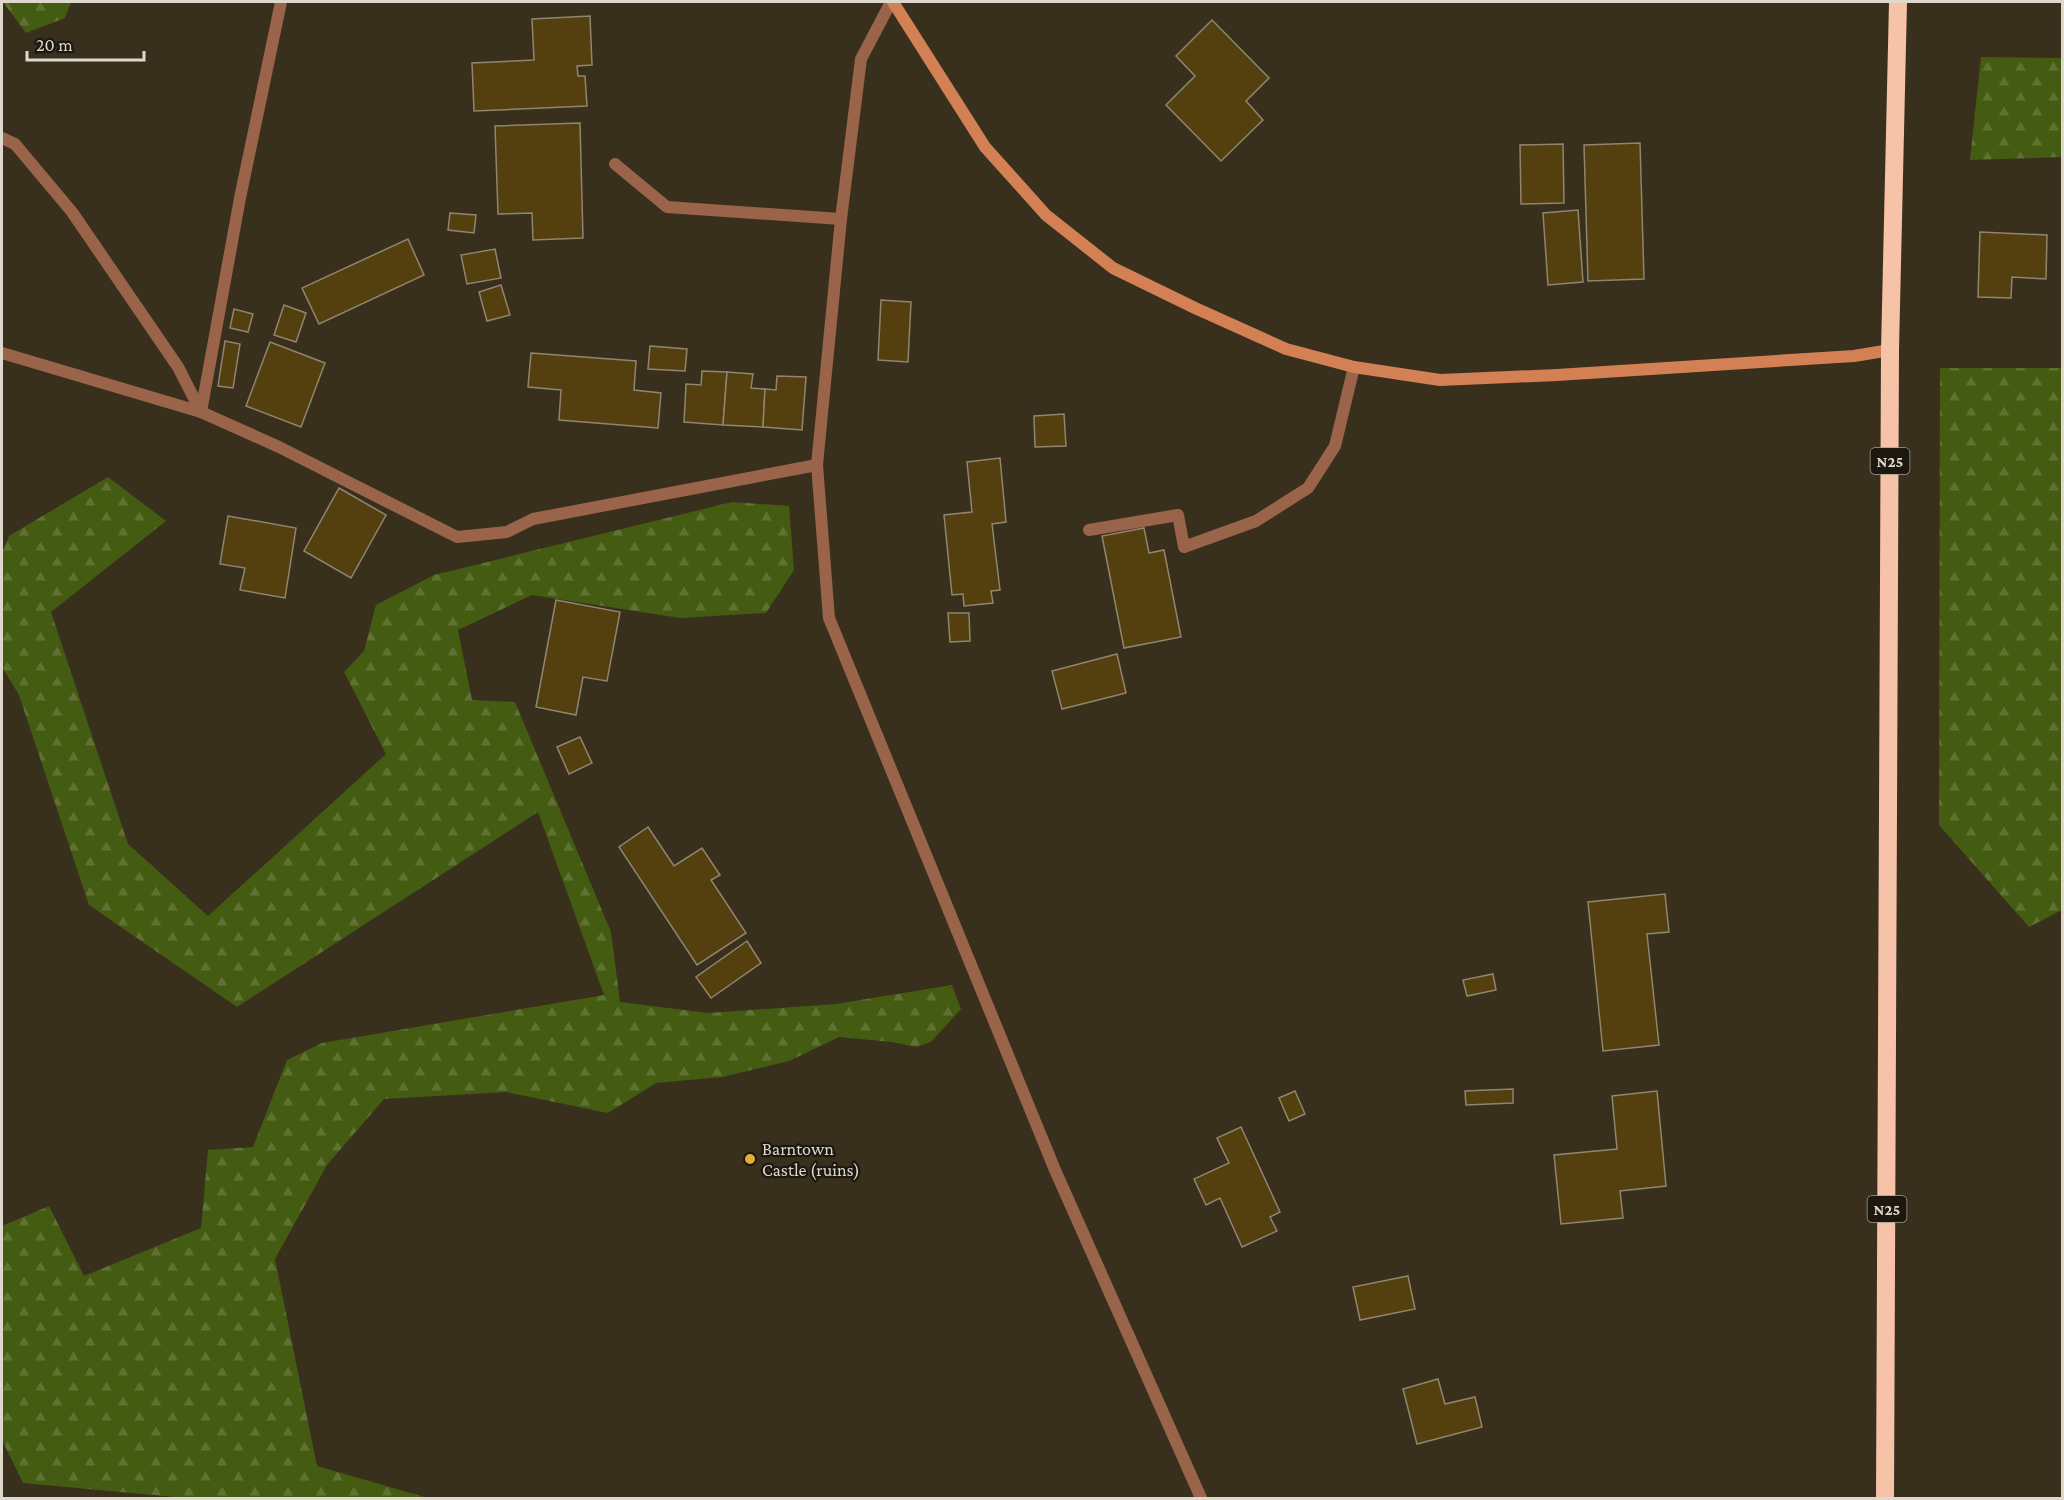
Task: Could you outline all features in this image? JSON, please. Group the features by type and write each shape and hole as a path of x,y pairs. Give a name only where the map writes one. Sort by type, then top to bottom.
{"highway":[{"name":"N25","path":"1885,1498 1890,350 1898,2"}],"street":[{"path":"201,412 240,198 281,2"},
{"path":"1201,1498 1055,1170 829,618 817,465 841,219 861,59 892,2 985,147 1046,215 1113,267 1286,349 1354,367 1440,380 1843,357 1890,350"},
{"path":"2,138 15,144 72,212 178,367 201,412"},
{"path":"615,164 667,207 841,219"},
{"path":"2,353 201,412 279,447 457,537 507,532 533,519 817,465"},
{"path":"1089,530 1178,515 1184,547 1256,520 1308,488 1335,446 1354,367"}],"green space":[{"path":"3,2 71,2 65,18 26,33"},
{"path":"1981,57 2062,58 2062,157 1970,160"},
{"path":"1940,368 2062,368 2062,910 2029,927 1939,825"},
{"path":"108,477 166,521 51,612 128,844 208,916 386,754 344,672 364,651 376,605 434,575 732,502 789,506 794,570 766,613 680,618 532,595 458,630 472,700 515,702 611,932 620,1002 708,1013 836,1004 952,985 961,1009 931,1042 916,1047 892,1042 839,1037 789,1061 722,1077 656,1083 608,1113 506,1092 384,1099 327,1165 275,1259 317,1466 428,1498 185,1498 23,1483 2,1440 2,1226 49,1206 84,1276 201,1228 208,1150 253,1147 287,1060 322,1043 604,995 538,812 237,1007 89,905 19,695 2,667 2,553 9,536"}],"building":[{"path":"590,16 592,65 577,66 578,76 585,76 587,106 474,111 472,63 534,60 532,19"},
{"path":"1212,20 1269,78 1246,101 1263,120 1221,161 1166,105 1195,76 1176,56"},
{"path":"580,123 583,238 533,240 532,213 498,214 495,126"},
{"path":"1640,143 1644,279 1588,281 1584,145"},
{"path":"1563,144 1564,203 1521,204 1520,145"},
{"path":"1578,210 1583,282 1548,285 1543,213"},
{"path":"450,213 476,215 474,233 448,230"},
{"path":"1980,232 2047,235 2046,279 2012,277 2011,298 1978,297"},
{"path":"408,239 424,275 319,324 302,288"},
{"path":"495,249 501,278 467,284 461,255"},
{"path":"501,285 510,315 487,321 479,292"},
{"path":"881,300 911,302 908,362 878,360"},
{"path":"284,305 306,313 296,342 274,335"},
{"path":"234,309 253,314 248,332 230,328"},
{"path":"225,341 240,344 233,388 218,386"},
{"path":"270,342 325,363 301,427 246,406"},
{"path":"650,346 687,349 685,371 648,369"},
{"path":"531,353 636,361 634,390 661,393 658,428 559,420 561,390 528,387"},
{"path":"702,371 727,372 723,425 684,422 686,384 701,385"},
{"path":"727,372 753,374 751,388 765,389 763,427 723,425"},
{"path":"777,376 806,377 802,430 763,427 765,389 776,390"},
{"path":"1064,414 1066,446 1035,447 1034,416"},
{"path":"1000,458 1006,522 992,524 1000,590 991,591 993,603 964,606 963,594 952,595 944,515 972,512 967,462"},
{"path":"339,488 386,515 351,578 304,551"},
{"path":"228,516 296,528 285,598 240,590 245,568 220,564"},
{"path":"1144,528 1149,553 1164,550 1181,637 1124,648 1102,536"},
{"path":"556,600 620,612 607,681 583,677 576,715 536,707"},
{"path":"948,613 969,613 970,641 950,642"},
{"path":"1117,654 1126,693 1062,709 1052,671"},
{"path":"580,737 592,763 569,774 557,747"},
{"path":"648,827 674,866 702,848 720,875 711,880 746,933 697,965 619,847"},
{"path":"1665,894 1669,932 1647,934 1659,1045 1603,1051 1588,902"},
{"path":"747,941 761,963 711,998 696,977"},
{"path":"1493,974 1496,990 1467,996 1463,980"},
{"path":"1513,1089 1513,1103 1466,1105 1465,1091"},
{"path":"1295,1091 1305,1114 1289,1121 1279,1098"},
{"path":"1657,1091 1666,1186 1620,1191 1623,1218 1561,1224 1554,1155 1617,1149 1612,1096"},
{"path":"1241,1127 1280,1212 1270,1217 1277,1231 1242,1247 1220,1198 1206,1205 1194,1179 1229,1163 1217,1138"},
{"path":"1408,1276 1415,1309 1360,1320 1353,1287"},
{"path":"1438,1379 1445,1404 1475,1397 1482,1427 1417,1444 1403,1389"}],"place":[{"name":"Barntown Castle (ruins)","path":"750,1159"}]}
